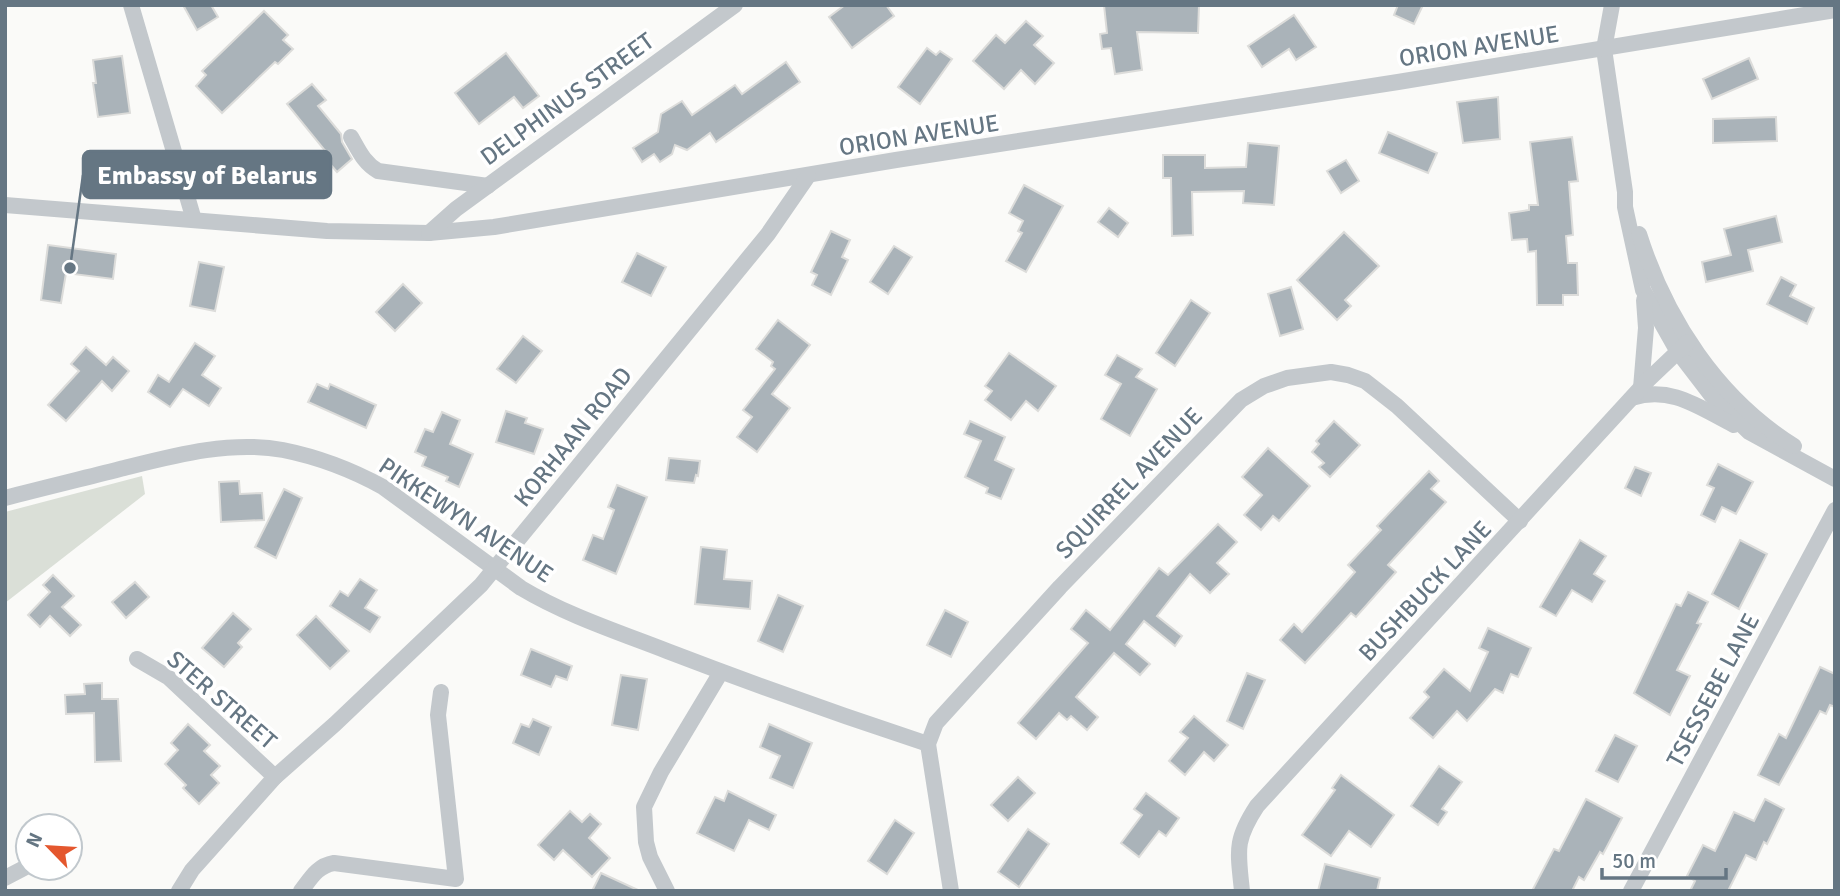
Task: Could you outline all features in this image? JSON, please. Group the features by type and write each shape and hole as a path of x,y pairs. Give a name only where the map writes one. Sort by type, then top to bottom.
{"street":[{"path":"131,5 194,220"},
{"name":"DELPHINUS STREET","path":"429,233 456,209 735,5"},
{"path":"1612,5 1604,49 1625,207 1643,290 1646,328 1637,393 1670,394 1749,432 1835,479"},
{"name":"ORION AVENUE","path":"5,205 327,231 429,233 494,227 1835,10"},
{"path":"351,137 362,156 378,171 488,186"},
{"name":"KORHAAN ROAD","path":"179,891 192,870 275,778 449,618 495,569 768,234 808,176"},
{"path":"1625,192 1683,347 1753,415 1783,439 1835,470"},
{"path":"1643,290 1683,347 1711,395 1749,432"},
{"name":"BUSHBUCK LANE","path":"1242,891 1238,850 1241,832 1257,806 1637,393 1683,347"},
{"name":"SQUIRREL AVENUE","path":"928,744 932,730 942,715 1060,587 1231,410 1264,386 1287,378 1331,372 1348,374 1365,381 1396,406 1520,521"},
{"name":"PIKKEWYN AVENUE","path":"5,498 188,454 229,448 282,450 338,466 383,487 521,588 565,610 721,672 928,744"},
{"name":"TSESSEBE LANE","path":"1630,891 1835,510"},
{"name":"STER STREET","path":"137,659 168,677 275,778"},
{"path":"667,891 650,857 646,842 644,807 661,772 721,672"},
{"path":"301,891 317,870 334,863 457,885 438,715 441,692"},
{"path":"928,744 951,891"}],"shaded area":[{"path":"142,476 145,494 5,603 5,512"}],"building":[{"path":"183,5 211,5 218,17 197,30"},
{"path":"845,5 886,5 894,16 852,48 829,17"},
{"path":"1104,5 1199,5 1198,33 1137,32 1142,70 1115,74 1111,48 1102,49 1100,34 1107,33"},
{"path":"1398,5 1423,5 1414,24 1394,15"},
{"path":"264,11 288,35 283,40 293,49 278,64 275,62 222,113 196,86 206,75 202,71"},
{"path":"1294,15 1316,47 1296,60 1289,49 1262,67 1248,46"},
{"path":"1026,21 1043,36 1034,45 1054,63 1035,84 1021,70 1004,89 973,61 996,35 1005,43"},
{"path":"927,48 936,55 940,51 952,59 920,104 898,87"},
{"path":"506,53 539,96 523,108 514,97 479,124 455,93"},
{"path":"122,56 130,113 98,117 93,60"},
{"path":"1749,58 1758,79 1712,99 1703,79"},
{"path":"786,62 800,82 716,142 710,133 687,150 675,145 672,154 660,162 654,154 642,162 633,148 658,132 661,114 682,101 692,115 735,85 742,94"},
{"path":"312,84 326,100 318,106 341,134 342,142 352,159 337,172 323,156 327,153 287,104"},
{"path":"1498,97 1500,139 1463,143 1457,102"},
{"path":"1776,117 1777,141 1713,143 1713,119"},
{"path":"1388,132 1437,153 1428,173 1379,153"},
{"path":"1572,137 1578,181 1569,182 1573,235 1566,236 1568,263 1577,263 1578,295 1563,295 1563,305 1537,305 1536,251 1528,252 1527,239 1512,240 1509,213 1529,210 1529,205 1538,205 1530,142"},
{"path":"1248,143 1279,146 1274,205 1243,203 1244,191 1192,192 1193,235 1172,236 1171,178 1163,178 1163,155 1205,155 1205,168 1246,167"},
{"path":"1346,160 1359,181 1341,193 1327,171"},
{"path":"1024,185 1063,206 1026,272 1006,261 1022,233 1018,231 1023,221 1009,213"},
{"path":"1109,208 1128,223 1118,237 1098,222"},
{"path":"1776,216 1782,242 1748,250 1753,271 1706,282 1702,262 1731,255 1724,229"},
{"path":"831,231 850,240 842,257 848,260 831,295 812,285 817,275 811,272"},
{"path":"1344,232 1379,266 1345,300 1351,306 1337,320 1297,280"},
{"path":"48,245 116,254 113,279 66,273 61,303 41,300"},
{"path":"894,246 912,257 888,294 870,282"},
{"path":"637,253 666,267 651,296 622,282"},
{"path":"199,262 224,267 215,311 190,306"},
{"path":"1781,277 1796,285 1790,296 1814,308 1807,324 1767,304"},
{"path":"403,284 422,303 395,331 376,312"},
{"path":"1291,287 1303,329 1280,336 1268,294"},
{"path":"1191,300 1210,313 1175,366 1156,353"},
{"path":"778,320 810,345 772,394 790,408 757,452 737,437 752,417 743,410 775,369 771,366 773,362 756,349"},
{"path":"523,336 542,351 516,383 497,369"},
{"path":"195,343 215,356 202,375 221,388 209,406 183,389 170,407 148,392 158,375 169,382"},
{"path":"86,347 106,365 113,357 129,371 112,391 102,381 66,421 48,405 79,371 71,364"},
{"path":"1009,353 1056,386 1038,411 1026,401 1011,420 985,400 992,391 985,386"},
{"path":"1117,355 1142,369 1136,377 1157,389 1130,436 1101,419 1121,384 1105,375"},
{"path":"317,384 328,389 330,384 376,405 366,428 308,402"},
{"path":"506,411 527,418 525,423 543,429 534,454 496,442"},
{"path":"442,412 460,420 450,444 473,454 459,487 446,481 448,477 422,466 426,457 415,452 425,429 433,432"},
{"path":"970,421 1005,437 995,460 1014,469 1001,499 986,493 988,488 965,477 981,441 964,434"},
{"path":"1334,421 1360,445 1330,477 1319,467 1324,463 1312,452 1319,444 1316,441"},
{"path":"1268,448 1310,486 1279,521 1273,516 1261,530 1244,515 1262,495 1242,477"},
{"path":"669,458 700,461 694,483 666,480"},
{"path":"1718,464 1753,482 1736,514 1722,507 1715,522 1701,515 1714,488 1707,485"},
{"path":"1635,467 1651,473 1641,496 1625,488"},
{"path":"1429,471 1439,481 1431,489 1446,502 1388,565 1396,572 1356,617 1351,613 1305,663 1280,640 1294,624 1302,632 1355,572 1348,565 1381,530 1377,526"},
{"path":"239,481 240,494 262,493 264,520 221,522 219,482"},
{"path":"617,485 647,497 616,574 583,560 593,535 603,539 614,510 608,507"},
{"path":"284,489 302,498 276,558 255,547"},
{"path":"1218,524 1237,542 1217,563 1229,574 1210,593 1190,574 1157,616 1182,636 1175,646 1144,621 1126,644 1150,664 1140,675 1114,653 1076,697 1098,717 1087,730 1071,716 1067,720 1059,713 1036,739 1018,723 1088,643 1071,629 1086,610 1110,630 1159,568 1168,575"},
{"path":"1580,540 1606,556 1594,574 1605,581 1592,602 1572,590 1556,616 1540,607"},
{"path":"1740,540 1767,554 1739,609 1712,594"},
{"path":"701,547 727,550 724,579 752,581 750,609 695,604"},
{"path":"53,575 74,596 62,607 81,625 70,636 50,616 40,627 28,615 50,592 43,585"},
{"path":"360,579 377,590 365,608 380,617 370,632 330,606 340,591 348,596"},
{"path":"135,582 149,597 126,618 112,602"},
{"path":"1688,592 1708,602 1697,623 1701,624 1677,670 1690,676 1670,715 1634,693 1676,604 1681,606"},
{"path":"778,595 803,606 783,652 758,641"},
{"path":"945,610 968,622 951,657 927,645"},
{"path":"233,613 251,629 238,643 242,647 224,667 202,648"},
{"path":"316,616 349,651 330,669 297,635"},
{"path":"1488,628 1531,648 1518,677 1511,674 1503,693 1495,689 1467,721 1457,711 1433,738 1410,718 1429,697 1424,692 1444,669 1470,691 1488,652 1479,648"},
{"path":"531,649 572,666 567,680 556,676 551,687 521,675"},
{"path":"1820,667 1835,674 1835,707 1830,705 1826,714 1820,711 1779,785 1758,775 1779,734 1786,738"},
{"path":"1247,673 1265,680 1243,729 1227,721"},
{"path":"621,675 647,679 638,730 612,725"},
{"path":"102,683 102,699 118,699 121,761 95,762 94,713 66,714 65,695 85,694 84,684"},
{"path":"1194,716 1228,745 1214,761 1204,752 1185,775 1169,761 1188,738 1180,732"},
{"path":"533,719 551,727 539,755 513,743 521,724 529,727"},
{"path":"188,724 210,745 204,751 220,766 211,775 219,783 199,804 183,788 186,785 165,764 178,750 171,743"},
{"path":"769,724 812,743 793,788 770,778 780,756 760,747"},
{"path":"1615,735 1637,746 1618,782 1596,771"},
{"path":"1439,766 1462,782 1442,809 1447,812 1438,825 1411,806"},
{"path":"1341,775 1394,815 1371,847 1349,831 1331,856 1302,835 1335,790 1332,788"},
{"path":"1018,777 1035,793 1008,821 991,805"},
{"path":"728,791 776,815 769,830 749,820 734,851 697,833 715,797 724,801"},
{"path":"1146,793 1179,818 1166,836 1159,831 1139,857 1121,843 1142,815 1134,809"},
{"path":"1586,799 1622,818 1603,854 1600,852 1584,880 1579,877 1572,891 1532,891 1554,849 1559,851"},
{"path":"1765,799 1784,809 1756,860 1746,855 1728,891 1690,891 1695,881 1687,876 1703,845 1715,851 1734,812 1754,821"},
{"path":"570,811 582,822 590,814 601,824 589,838 610,858 592,877 563,850 554,860 538,845"},
{"path":"895,820 914,833 887,874 868,861"},
{"path":"1028,829 1049,844 1019,887 998,872"},
{"path":"1325,864 1380,878 1377,891 1318,891"},
{"path":"601,873 640,891 592,891"}],"place":[{"name":"Embassy of Belarus","path":"70,268"}]}
